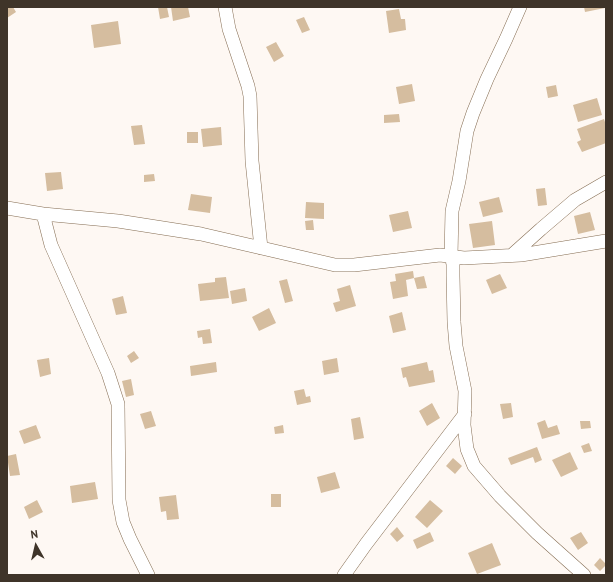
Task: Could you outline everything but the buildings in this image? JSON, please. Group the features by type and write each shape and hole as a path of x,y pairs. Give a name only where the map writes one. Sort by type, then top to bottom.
{"street":[{"path":"225,7 229,29 250,96 252,161 261,248"},
{"path":"520,7 473,113 467,131 459,181 452,211 451,256 453,264 454,322 456,346 465,391 464,425 467,449 474,466 500,496 526,522 584,575"},
{"path":"512,255 575,200 606,182"},
{"path":"7,208 43,214 118,221 194,232 335,265 354,265 440,255 464,258 520,255 606,241"},
{"path":"43,214 51,245 83,320 108,373 118,404 119,500 123,522 148,575"},
{"path":"344,575 465,414"}]}
